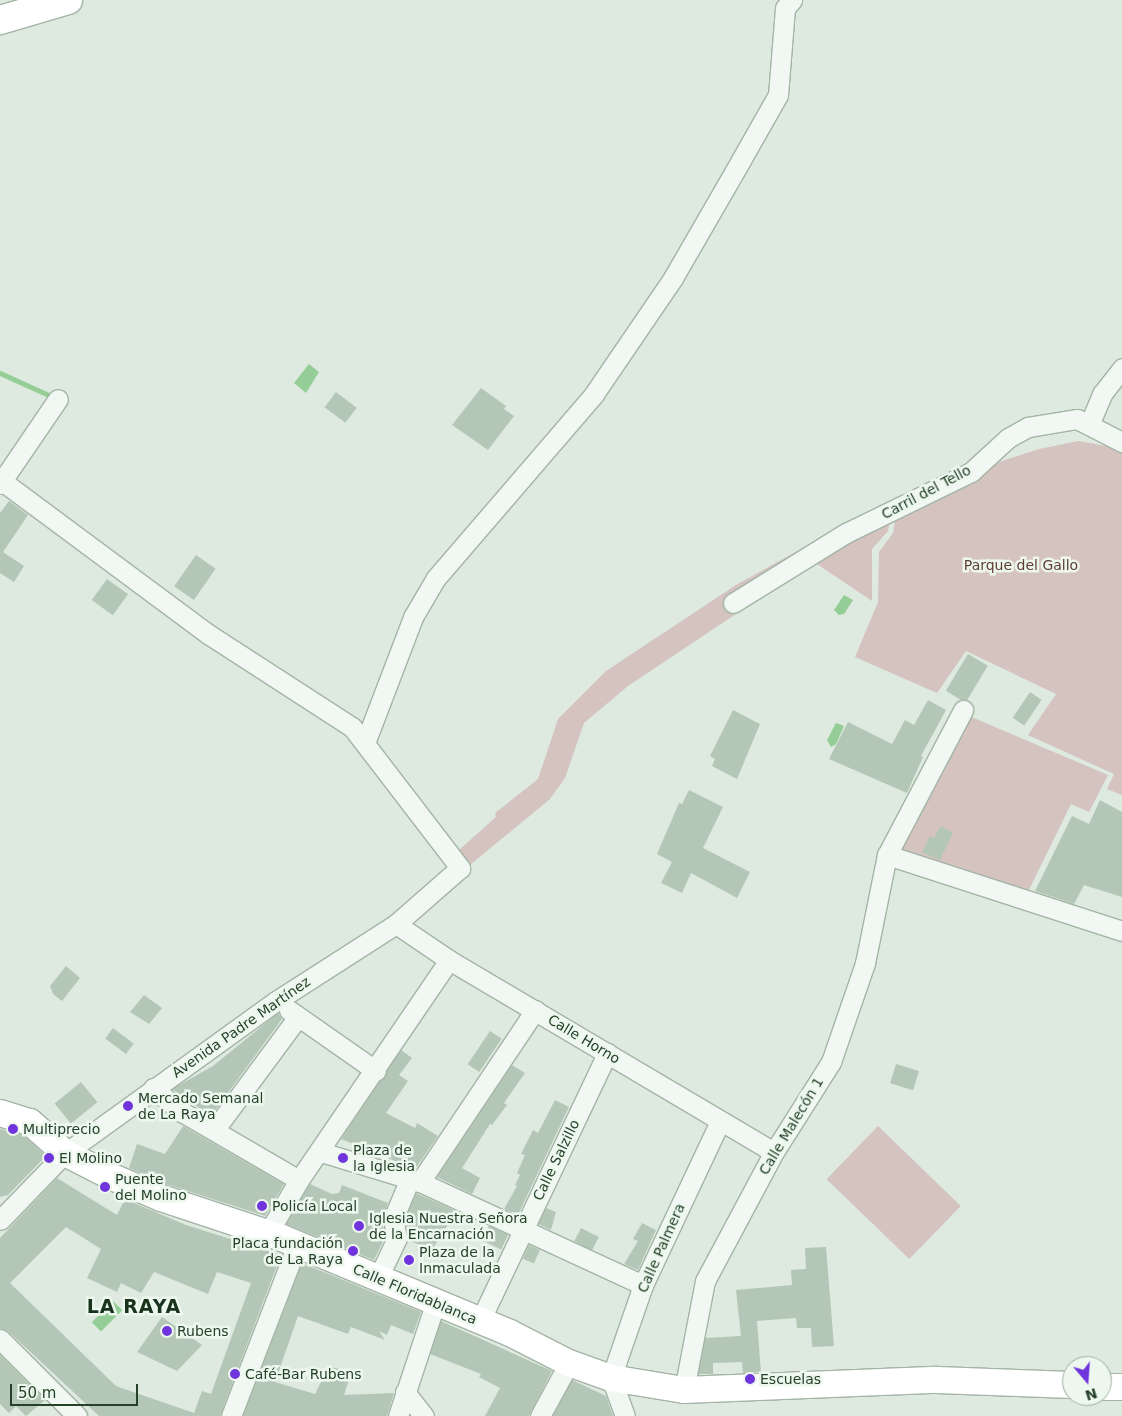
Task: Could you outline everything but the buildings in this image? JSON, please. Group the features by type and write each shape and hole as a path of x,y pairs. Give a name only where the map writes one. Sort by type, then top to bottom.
{"main road":[{"path":"0,20 68,0"},
{"name":"Calle Floridablanca","path":"0,1113 30,1122 65,1153 161,1198 268,1233 480,1321 569,1363 611,1378 684,1390 937,1380 1062,1385"}],"street":[{"path":"365,743 413,617 436,578 594,394 673,278 778,96 785,8 792,0"},
{"path":"1089,425 1102,394 1122,368"},
{"path":"58,399 1,482 208,634 352,727 365,743"},
{"name":"Carril del Tello","path":"733,603 846,533 971,472 1008,438 1028,428 1049,421 1077,419 1122,442"},
{"name":"Calle Malecón 1","path":"684,1390 705,1281 774,1152 830,1062 865,963 886,855 963,710"},
{"name":"Avenida Padre Martínez","path":"0,1220 65,1153 276,1001 396,924 460,868 365,743"},
{"path":"886,855 1122,931"},
{"name":"Calle Horno","path":"396,924 449,960 774,1152"},
{"path":"268,1233 299,1180 321,1152 449,960"},
{"path":"276,1001 376,1071"},
{"path":"378,1278 397,1238 393,1219 414,1182 535,1010"},
{"path":"215,1129 298,1017"},
{"name":"Calle Salzillo","path":"480,1321 608,1053"},
{"path":"153,1088 182,1112 215,1129 299,1180"},
{"name":"Calle Palmera","path":"611,1378 643,1285 720,1121"},
{"path":"321,1152 414,1182 523,1229 643,1285"},
{"path":"231,1416 296,1245"},
{"path":"398,1416 436,1302"},
{"path":"0,1339 75,1416"},
{"path":"540,1416 569,1363"},
{"path":"611,1378 625,1416"},
{"path":"405,1392 424,1416"}],"green space":[{"name":"Parque del Gallo","path":"1079,441 1122,449 1122,795 1107,789 1114,774 1028,735 1056,694 966,651 937,693 855,657 878,602 879,552 893,533 896,514 1002,461 1039,449"},
{"path":"884,503 890,517 888,531 872,549 872,601 814,562 628,686 584,723 565,778 550,799 470,865 458,851 496,817 495,813 538,779 558,719 606,671 736,585"},
{"path":"969,716 1108,775 1089,812 1071,804 1025,898 892,853"},
{"path":"878,1126 961,1206 909,1259 827,1179"}],"shaded area":[{"path":"309,364 319,372 306,393 294,383"},
{"path":"844,595 853,600 844,614 839,615 834,610"},
{"path":"836,723 844,726 836,744 831,747 827,740"},
{"path":"113,1301 122,1310 101,1331 92,1322"}],"waterway":[{"path":"0,373 55,398"}],"place":[{"name":"Mercado Semanal de La Raya","path":"128,1106"},
{"name":"Multiprecio","path":"13,1129"},
{"name":"El Molino","path":"49,1158"},
{"name":"Plaza de la Iglesia","path":"343,1158"},
{"name":"Puente del Molino","path":"105,1187"},
{"name":"Policía Local","path":"262,1206"},
{"name":"Iglesia Nuestra Señora de la Encarnación","path":"359,1226"},
{"name":"Placa fundación de La Raya","path":"353,1251"},
{"name":"Plaza de la Inmaculada","path":"409,1260"},
{"name":"Rubens","path":"167,1331"},
{"name":"Café-Bar Rubens","path":"235,1374"},
{"name":"Escuelas","path":"750,1379"}],"district":[{"name":"LA RAYA","path":"134,1307"}]}
